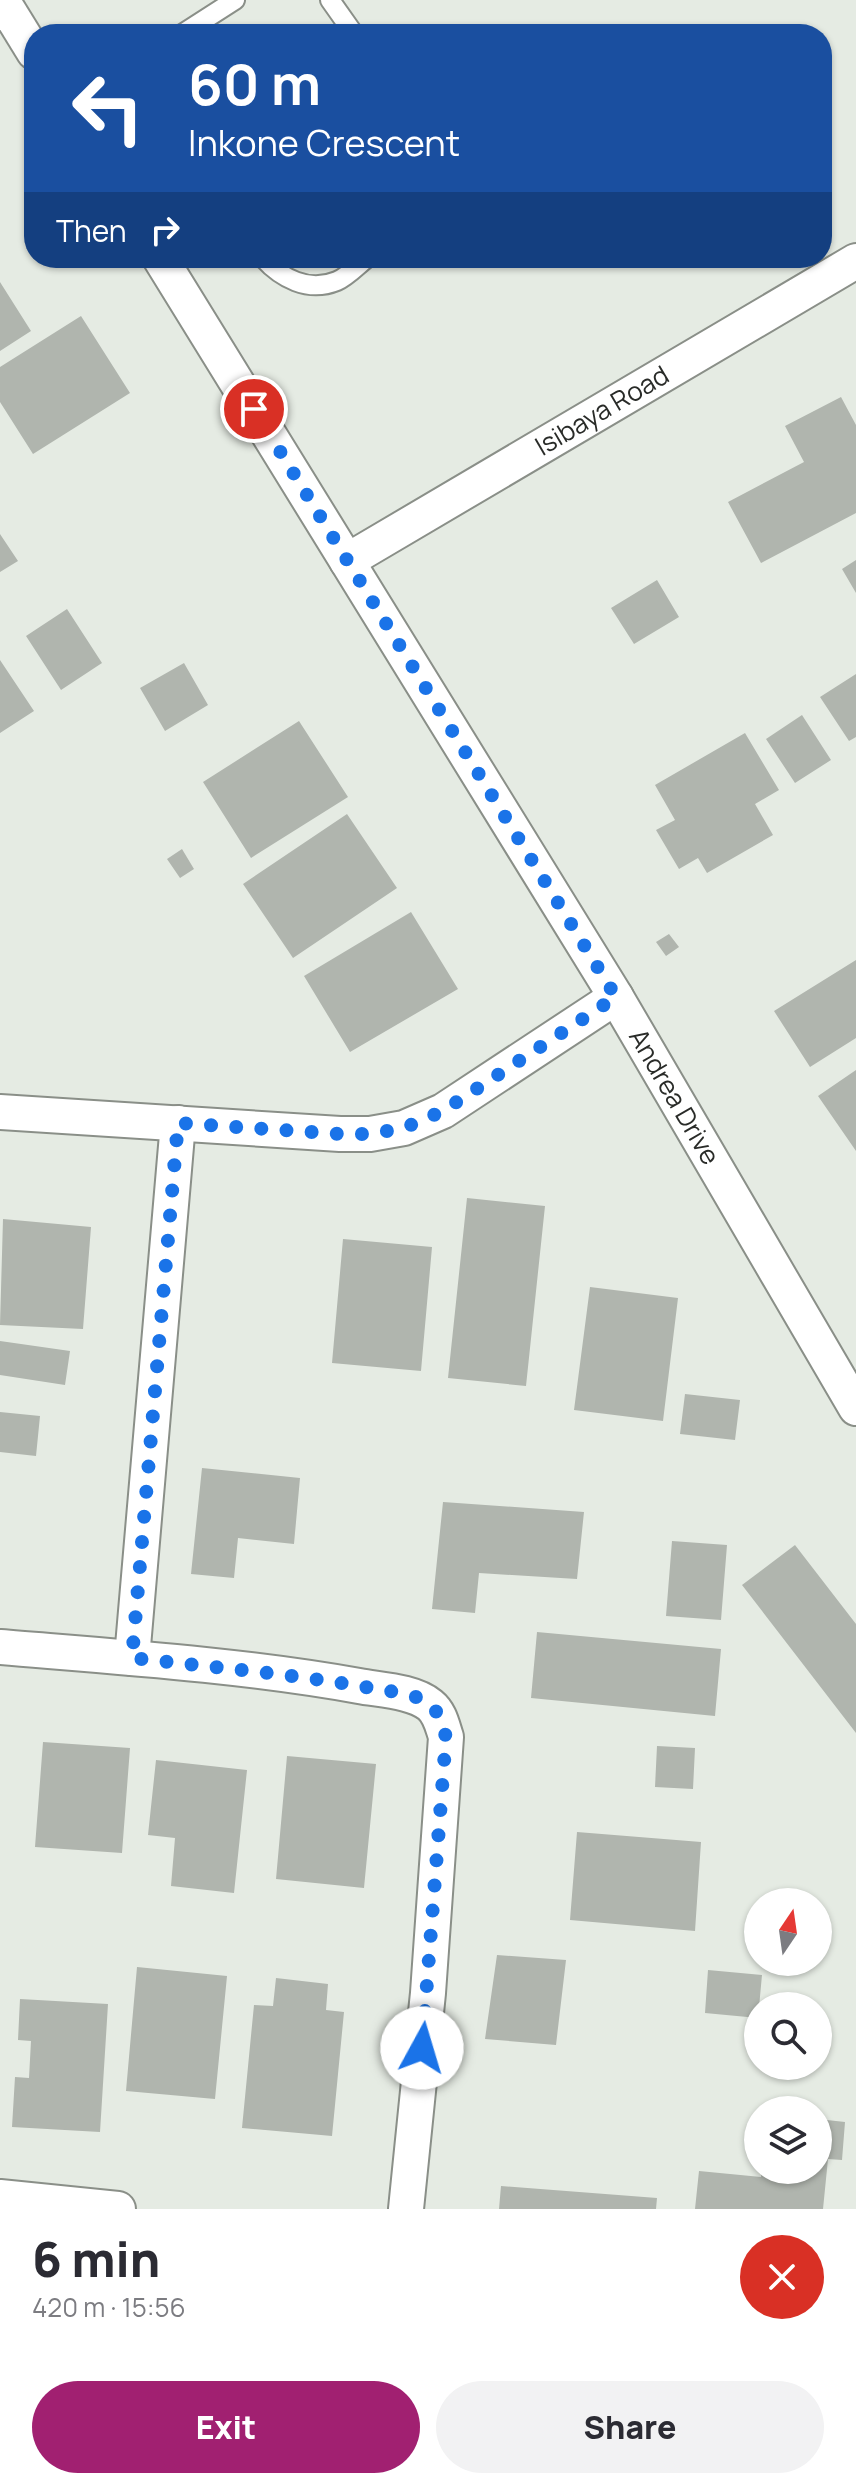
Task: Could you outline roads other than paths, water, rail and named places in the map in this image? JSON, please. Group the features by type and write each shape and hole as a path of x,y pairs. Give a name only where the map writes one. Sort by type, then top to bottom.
{"street":[{"path":"2,0 24,36"},
{"name":"Isibaya Road","path":"347,561 856,261"},
{"name":"Andrea Drive","path":"166,268 616,997 856,1408"},
{"path":"0,1112 340,1134 370,1134 404,1128 443,1111 616,997"},
{"path":"132,1658 178,1123"},
{"path":"0,1647 291,1675 416,1697 429,1704 440,1717 446,1737 444,1767 428,1993 406,2209"},
{"path":"0,2197 118,2209"}],"lane":[{"path":"198,24 235,0"},
{"path":"330,0 347,24"},
{"path":"272,268 304,285 336,281 354,268"}]}
